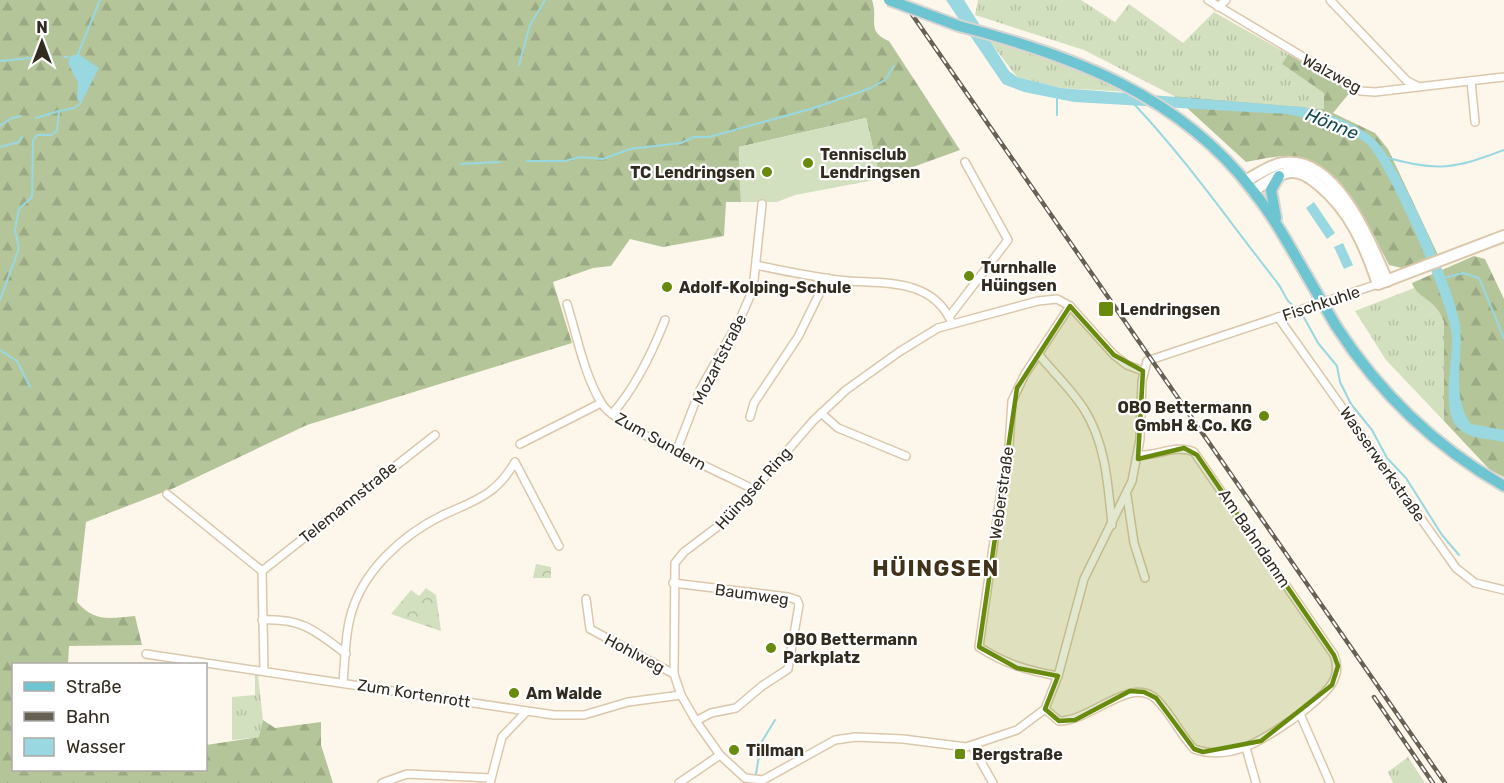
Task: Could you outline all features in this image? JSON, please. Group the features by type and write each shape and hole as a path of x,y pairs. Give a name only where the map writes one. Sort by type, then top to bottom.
{"main road":[{"path":"889,0 930,17 1022,43 1089,67 1162,106 1214,148 1253,191 1278,227 1336,326 1371,378 1416,423 1455,456 1504,486"},
{"path":"1245,181 1284,163 1301,164 1316,172 1342,196 1359,218 1383,282"},
{"path":"1253,191 1279,176 1293,172 1305,175 1339,205 1358,232 1383,282"},
{"path":"1278,227 1270,197 1272,185 1279,176"},
{"name":"Fischkuhle","path":"1383,282 1504,236"}],"street":[{"name":"Walzweg","path":"1208,0 1357,90 1375,92 1504,77"},
{"path":"1218,7 1226,0"},
{"path":"1330,0 1407,81 1419,86"},
{"path":"1471,81 1475,122"},
{"path":"756,265 827,278 900,284 930,297 950,320 1008,240 965,162"},
{"name":"Mozartstraße","path":"676,452 700,390 741,317 753,289 762,204"},
{"path":"750,417 754,403 798,337 827,278"},
{"name":"Fischkuhle","path":"1143,371 1147,361 1152,358 1383,282"},
{"name":"Hüingser Ring","path":"1045,710 1017,730 972,746 960,747 903,739 856,737 835,740 763,780 754,782 745,778 720,755 681,695 674,674 673,584 675,563 681,555 717,530 821,413 846,390 900,352 950,320 1047,300 1057,299 1070,306"},
{"name":"Zum Sundern","path":"567,304 601,403 612,414 676,452 753,489"},
{"path":"1070,306 1114,355 1127,365 1143,371 1138,455 1127,496 1084,579 1058,676 1045,710 1059,721 1075,720 1130,691 1144,692 1156,698 1194,749 1210,752 1246,748 1261,741 1300,714 1330,783"},
{"name":"Weberstraße","path":"1058,676 1017,668 998,660 980,647 1001,491 1008,462 1012,400 1025,374 1070,306"},
{"name":"Wasserwerkstraße","path":"1278,317 1456,568 1475,583 1504,590"},
{"path":"612,414 639,376 656,344 665,320"},
{"path":"1039,356 1083,406 1095,429 1105,460 1112,525"},
{"path":"520,444 601,403"},
{"path":"821,413 838,428 906,456"},
{"name":"Telemannstraße","path":"262,571 435,435"},
{"name":"Am Bahndamm","path":"1138,455 1151,455 1184,447 1197,455 1334,655 1338,666 1337,676 1332,685 1300,714"},
{"path":"343,682 349,619 361,587 378,565 412,534 491,493 505,480 515,462 559,546"},
{"path":"167,494 262,571 264,671"},
{"path":"1127,496 1134,543 1144,578"},
{"name":"Baumweg","path":"673,584 777,595 792,598 799,605 788,669 762,686 736,708 711,713 696,721"},
{"name":"Hohlweg","path":"586,599 590,629 674,674"},
{"path":"262,620 295,621 306,625 346,654"},
{"name":"Zum Kortenrott","path":"146,654 343,682 525,713 584,715 628,702 681,695"},
{"path":"382,783 407,774 490,780 502,737 525,713"},
{"path":"972,746 993,783"},
{"path":"1246,748 1256,783"},
{"path":"680,783 720,755"}],"highlighted area":[{"path":"1070,306 1114,355 1143,371 1138,459 1184,448 1197,455 1334,655 1338,666 1332,685 1261,741 1203,752 1194,749 1156,698 1144,692 1130,691 1075,720 1059,721 1045,709 1058,676 1017,668 979,647 1017,388"}],"green space":[{"path":"0,0 872,0 877,33 889,41 960,150 880,179 866,118 739,147 741,202 726,202 724,236 663,247 630,239 611,266 593,268 553,282 572,343 307,425 174,488 86,522 77,602 90,613 103,618 135,616 142,645 69,646 68,663 12,663 12,771 207,771 207,745 259,737 263,720 275,728 321,722 321,745 333,783 0,783"},
{"path":"978,0 1081,0 1115,22 1129,4 1183,43 1214,12 1288,54 1282,64 1325,93 1324,109 1174,96 1084,50 975,15"},
{"path":"988,39 1057,60 1129,92 1061,88 1017,77"},
{"path":"1288,54 1351,91 1333,113 1375,133 1388,149 1438,255 1402,268 1389,265 1350,196 1337,180 1322,168 1305,159 1287,156 1246,162 1174,96 1324,109 1324,93 1282,64"},
{"name":"Tennisclub Lendringsen","path":"866,118 880,179 795,195 777,202 741,202 739,147"},
{"path":"1474,256 1485,259 1504,299 1504,477 1490,470 1444,421 1444,322 1432,303 1414,288 1412,283"},
{"path":"1414,288 1439,308 1444,322 1444,421 1386,360 1355,311"},
{"path":"536,564 551,567 551,578 533,578"},
{"path":"426,588 436,595 441,631 391,614 411,590 419,596"},
{"path":"255,674 258,675 263,720 260,737 232,740 232,697 255,695"},
{"path":"1408,757 1425,783 1393,783 1388,772"}],"water":[{"name":"Hönne","path":"946,0 964,0 1009,71 1017,77 1061,88 1303,107 1341,119 1367,133 1384,152 1411,198 1448,285 1460,326 1459,389 1465,413 1471,424 1504,430 1504,442 1468,434 1457,427 1452,419 1449,384 1452,337 1449,321 1418,238 1390,180 1368,145 1341,129 1287,114 1074,102 1024,92 1003,84"},
{"path":"78,54 99,68 81,103 77,99 78,83 68,63 70,56"},
{"path":"1314,202 1335,233 1327,239 1306,208"},
{"path":"1343,243 1353,265 1344,269 1334,247"}],"waterway":[{"path":"78,54 100,0"},
{"path":"519,65 530,25 545,0"},
{"path":"0,61 52,56"},
{"path":"527,161 565,161 580,157 603,159 630,149 681,143 694,137 709,137 814,108 871,88 885,80 894,66"},
{"path":"1057,96 1057,115"},
{"path":"0,300 19,248 15,230 19,209 32,197 33,141 37,135 51,135 57,131 59,111 74,108 81,103"},
{"path":"1133,103 1189,168 1279,285 1287,299 1297,308"},
{"path":"36,118 59,111"},
{"path":"0,126 12,118 21,116"},
{"path":"0,147 19,142 22,137"},
{"path":"1385,157 1418,165 1445,166 1458,165 1504,150"},
{"path":"461,164 500,162"},
{"path":"1444,278 1463,273 1479,278 1504,338"},
{"path":"1301,312 1318,343 1337,366 1340,382 1351,404 1372,430 1387,458 1406,478 1442,535 1459,555"},
{"path":"0,350 17,361 30,387"},
{"path":"756,774 761,743 775,720"}],"railway":[{"path":"902,0 1445,783"},
{"path":"1374,697 1433,783"}],"place":[{"name":"Tennisclub Lendringsen","path":"808,163"},
{"name":"TC Lendringsen","path":"767,172"},
{"name":"Turnhalle Hüingsen","path":"969,276"},
{"name":"Adolf-Kolping-Schule","path":"667,287"},
{"name":"Lendringsen","path":"1106,309"},
{"name":"OBO Bettermann GmbH & Co. KG","path":"1264,416"},
{"name":"OBO Bettermann Parkplatz","path":"771,648"},
{"name":"Am Walde","path":"514,693"},
{"name":"Tillman","path":"734,750"},
{"name":"Bergstraße","path":"960,754"}],"district":[{"name":"HÜINGSEN","path":"936,568"}]}
